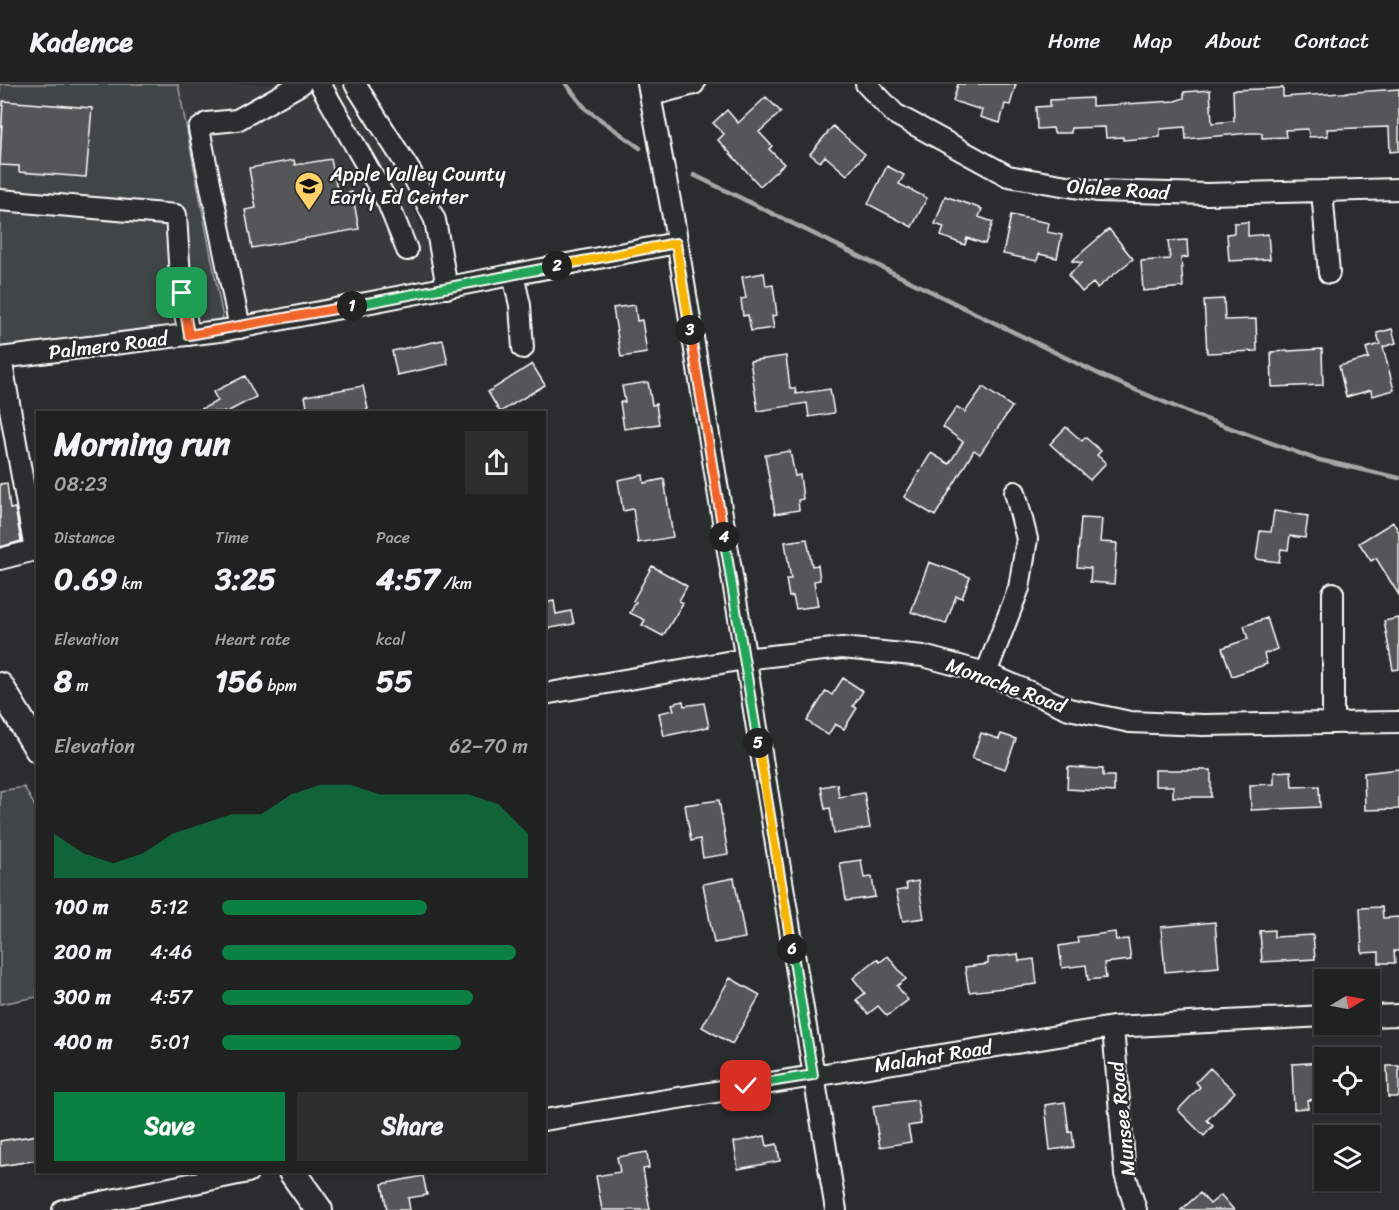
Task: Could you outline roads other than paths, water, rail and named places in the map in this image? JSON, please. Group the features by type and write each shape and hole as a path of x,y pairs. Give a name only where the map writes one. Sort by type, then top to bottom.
{"main road":[{"path":"0,686 36,746"},
{"path":"293,1173 319,1210"}],"street":[{"path":"240,328 199,129 207,123 237,120 301,84"},
{"path":"320,84 388,203 407,250"},
{"path":"355,84 412,174 435,220 447,288"},
{"path":"694,84 649,89 836,1210"},
{"name":"Olalee Road","path":"866,84 895,114 1008,176 1097,191 1207,194 1399,189"},
{"path":"1323,191 1329,273"},
{"path":"0,200 176,215 182,293 189,335"},
{"name":"Palmero Road","path":"0,358 240,328 676,243"},
{"path":"513,275 520,305 524,348"},
{"path":"0,358 35,550 0,560"},
{"path":"986,673 1019,588 1027,539 1015,492"},
{"path":"1333,593 1333,723"},
{"name":"Monache Road","path":"546,694 744,659 842,648 923,656 986,673 1069,709 1130,722 1203,725 1399,722"},
{"path":"1380,1016 1399,1015"},
{"name":"Malahat Road","path":"546,1120 1113,1027 1314,1017"},
{"name":"Munsee Road","path":"1113,1027 1125,1174 1136,1210"},
{"path":"63,1210 243,1173"}],"waterway":[{"path":"566,84 586,109 640,148"},
{"path":"694,175 1107,378 1195,415 1315,459 1399,478"}],"place":[{"name":"Apple Valley County Early Ed Center","path":"309,212"}]}
